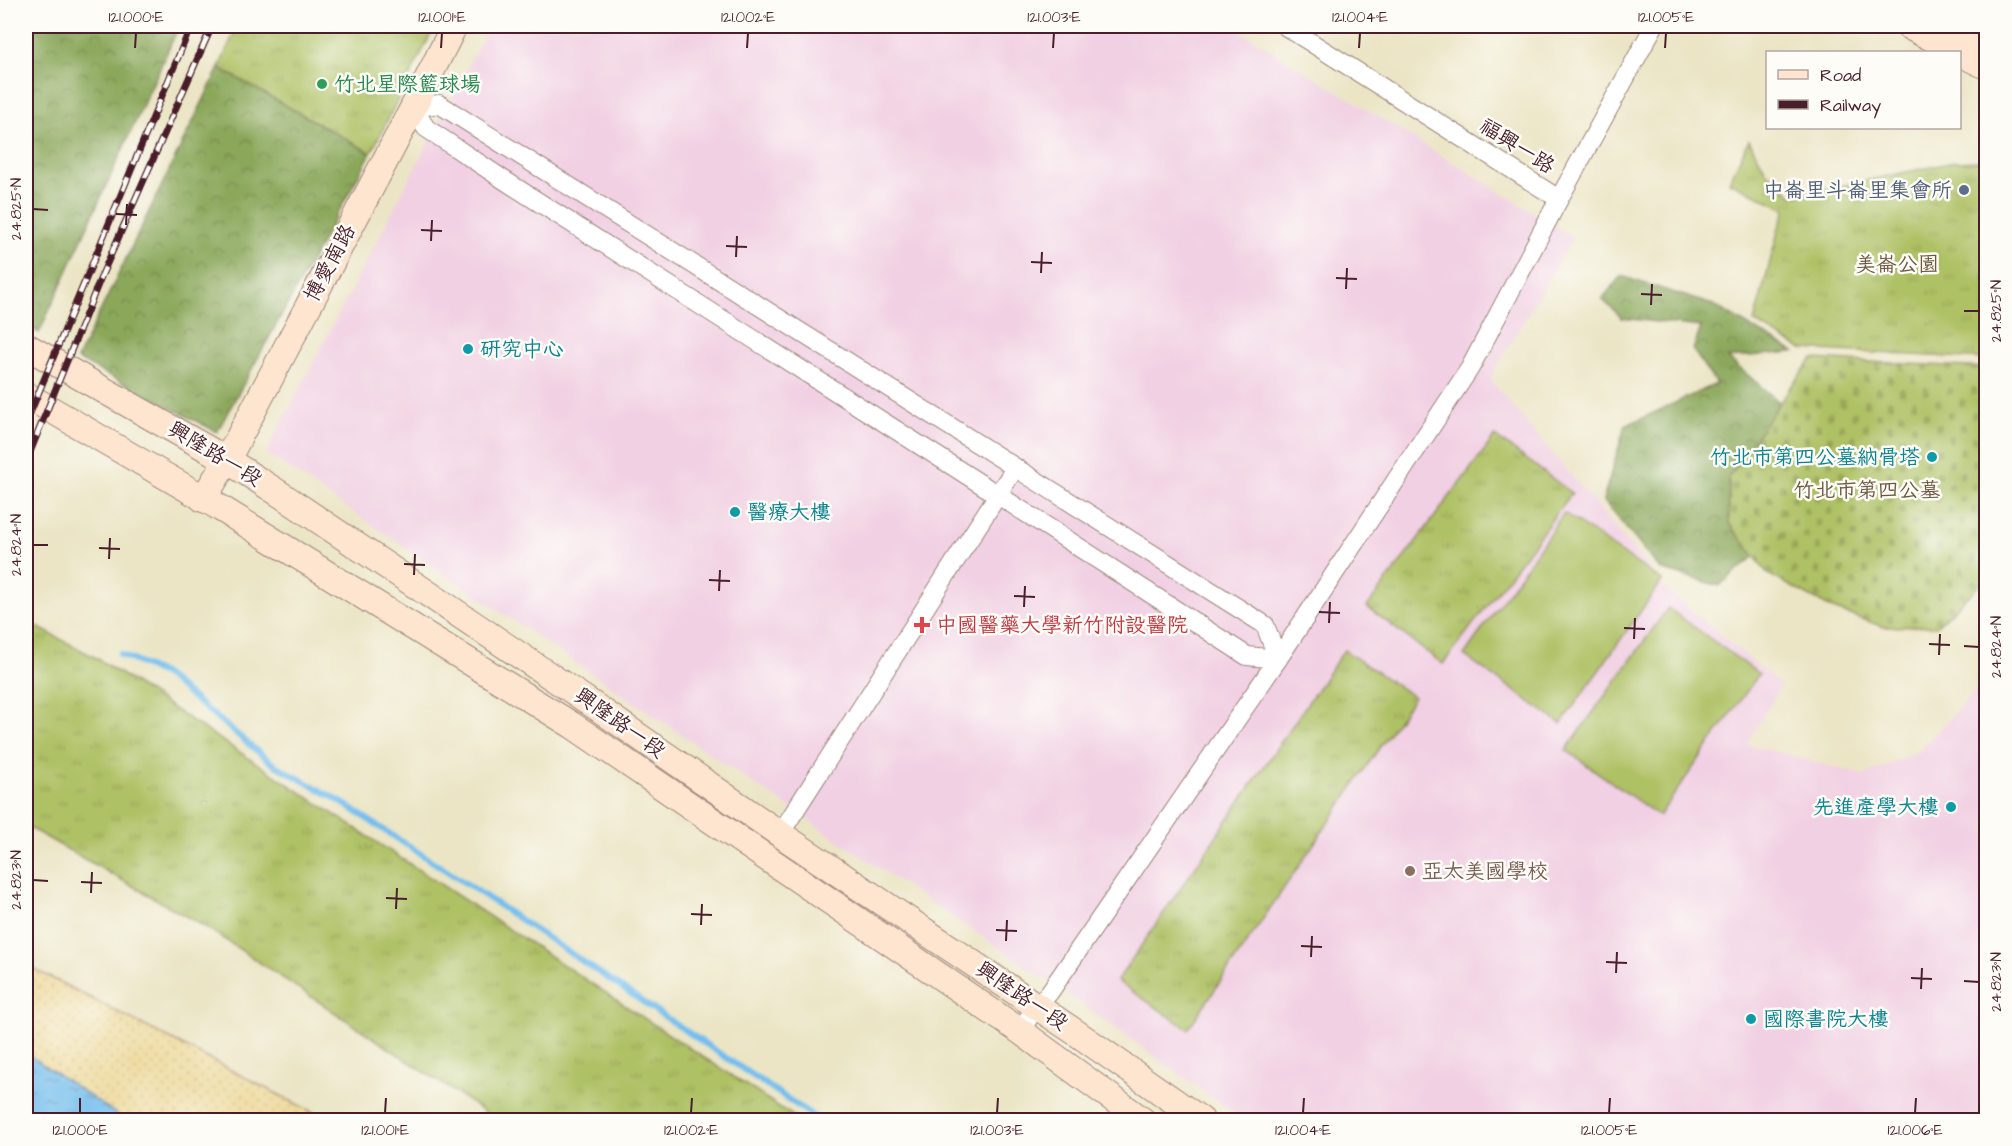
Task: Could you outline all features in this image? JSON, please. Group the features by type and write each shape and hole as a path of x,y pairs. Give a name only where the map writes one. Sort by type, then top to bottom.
{"street":[{"name":"博愛南路","path":"203,499 227,460 454,26"},
{"name":"福興一路","path":"1285,26 1559,199 1654,26"},
{"path":"1908,26 1955,51"},
{"path":"1954,26 1986,42"},
{"path":"1961,54 1986,66"},
{"path":"439,104 1265,625 1278,659 1247,656 474,161 426,129 413,108 439,104"},
{"path":"1020,1031 1036,1007 1049,993 1278,659 1470,368 1559,199"},
{"name":"興隆路一段","path":"26,346 227,460 580,695 1201,1120"},
{"name":"興隆路一段","path":"26,395 203,499 572,725 1020,1031 1142,1120"},
{"path":"780,834 1015,468"}],"shaded area":[{"name":"中國醫藥大學新竹附設醫院","path":"489,26 1232,26 1573,237 1490,379 1672,595 1781,685 1747,744 1865,775 1919,751 1986,679 1986,1120 1243,1120 1075,999 266,453"}],"green space":[{"path":"26,26 179,26 39,333 26,324"},
{"path":"237,26 435,26 371,153 219,68"},
{"path":"219,68 371,153 217,432 77,359"},
{"name":"美崙公園","path":"1749,140 1766,171 1793,196 1954,162 1986,161 1986,359 1801,349 1754,322 1786,209 1729,182"},
{"path":"1621,276 1713,305 1794,352 1728,358 1780,403 1729,477 1729,523 1755,556 1719,586 1660,569 1603,500 1625,426 1716,384 1693,350 1701,327 1622,318 1602,299"},
{"name":"竹北市第四公墓","path":"1812,359 1986,368 1986,579 1936,626 1884,627 1833,609 1768,574 1729,523 1729,477"},
{"path":"1495,436 1572,493 1443,664 1367,607"},
{"path":"1564,513 1662,581 1561,724 1464,655"},
{"path":"1668,608 1759,674 1659,816 1566,750"},
{"path":"26,621 98,659 799,1120 497,1120 209,929 26,826"},
{"path":"1344,650 1414,697 1188,1029 1117,981"}],"sand":[{"path":"26,965 328,1120 26,1120"}],"water":[{"path":"26,1053 125,1120 26,1120"}],"waterway":[{"path":"120,654 165,675 273,764 338,800 473,888 819,1120"}],"railway":[{"path":"26,423 191,26"},
{"path":"26,462 101,277 212,26"}],"place":[{"name":"竹北星際籃球場","path":"322,84"},
{"name":"中崙里斗崙里集會所","path":"1964,190"},
{"name":"研究中心","path":"468,349"},
{"name":"竹北市第四公墓納骨塔","path":"1932,457"},
{"name":"醫療大樓","path":"735,512"},
{"name":"中國醫藥大學新竹附設醫院","path":"922,625"},
{"name":"先進產學大樓","path":"1951,807"},
{"name":"亞太美國學校","path":"1410,871"},
{"name":"國際書院大樓","path":"1751,1019"}]}
